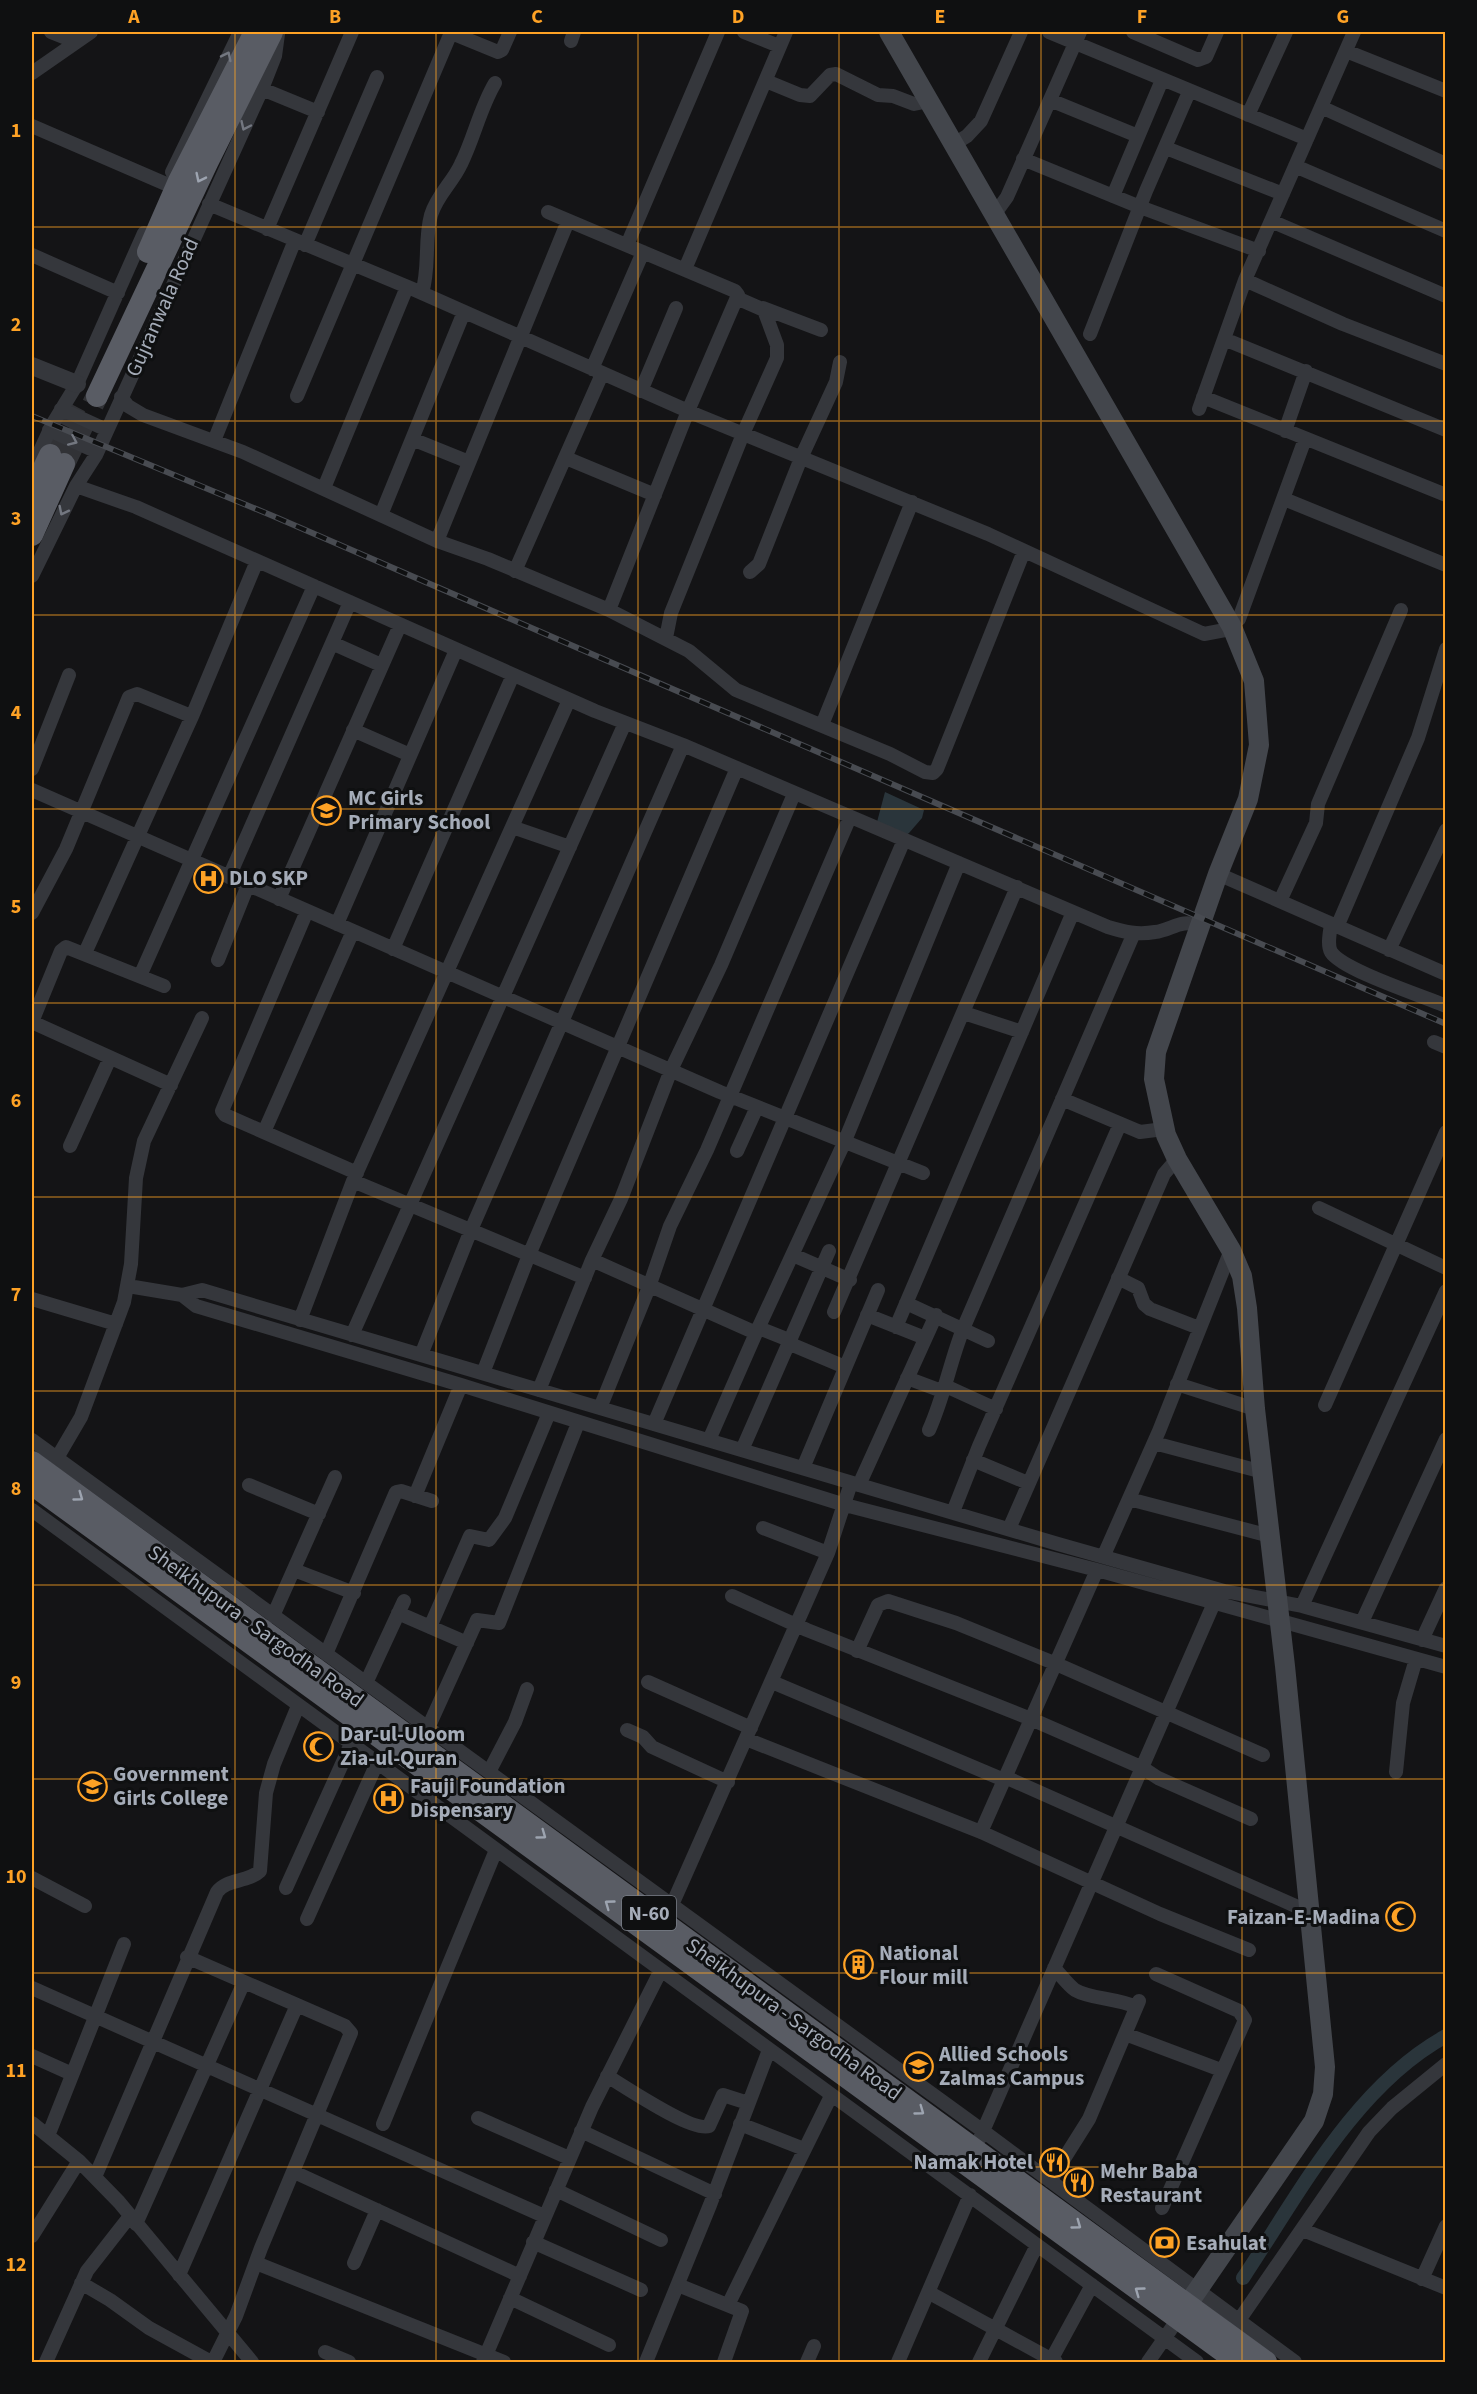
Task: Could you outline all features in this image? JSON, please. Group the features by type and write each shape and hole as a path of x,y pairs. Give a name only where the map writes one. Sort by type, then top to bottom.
{"highway":[{"name":"Gujranwala Road","path":"85,391 179,182 255,32"},
{"name":"Gujranwala Road","path":"85,391 197,183 272,32"},
{"name":"Gujranwala Road","path":"32,493 42,465"},
{"name":"Gujranwala Road","path":"32,535 42,465"},
{"name":"Sheikhupura - Sargodha Road","path":"32,1462 979,2141 1188,2304 1224,2342 1238,2362"},
{"name":"Sheikhupura - Sargodha Road","path":"32,1484 1188,2304"},
{"name":"Sheikhupura - Sargodha Road","path":"1224,2342 1266,2362"}],"main road":[{"path":"889,32 1232,627 1254,681 1259,745 1248,799 1218,874 1156,1052 1154,1079 1164,1129 1177,1160 1231,1250 1242,1276 1325,2067 1323,2094 1314,2121 1188,2304"}],"street":[{"path":"51,32 76,42"},
{"path":"32,73 91,32"},
{"name":"Gujranwala Road","path":"42,465 49,430 62,409 85,391 118,293 166,184 240,32"},
{"name":"Gujranwala Road","path":"32,576 76,486 97,452 262,89 275,56 278,32"},
{"path":"267,229 352,32"},
{"path":"297,396 450,35 454,34 498,52 502,50 510,32"},
{"path":"627,245 718,32"},
{"path":"744,32 780,46"},
{"path":"685,269 786,32"},
{"path":"954,144 968,136 981,121 1021,32"},
{"path":"1049,32 1078,38 1162,80 1306,139"},
{"path":"1133,32 1198,60 1206,57 1217,32"},
{"path":"1248,116 1286,32"},
{"path":"1354,32 1245,280 1201,403 1285,431 1446,495"},
{"path":"994,215 1007,197 1078,38"},
{"path":"1346,51 1446,91"},
{"path":"766,81 800,95 810,96 830,75 836,74 878,95 893,96 914,104 929,101"},
{"path":"214,441 300,242 377,77"},
{"path":"1113,196 1162,80"},
{"path":"422,293 427,271 427,236 432,212 437,199 463,162 495,83"},
{"path":"262,89 318,112"},
{"path":"1090,334 1140,207 1190,92"},
{"path":"1050,100 1138,136"},
{"path":"1321,107 1446,164"},
{"path":"32,126 166,184"},
{"path":"1166,148 1283,194"},
{"path":"1023,159 1140,207 1259,251"},
{"path":"1295,166 1446,231"},
{"path":"209,204 422,293 688,411 912,502 1200,633 1218,633 1232,627 1239,619 1305,439"},
{"path":"548,212 735,291 739,298 821,330"},
{"path":"437,541 568,221"},
{"path":"1272,221 1446,296"},
{"path":"515,571 566,458 643,252"},
{"path":"32,255 118,293"},
{"path":"1245,280 1343,324 1446,364"},
{"path":"324,488 407,287"},
{"path":"609,610 688,411 739,298"},
{"path":"641,391 675,308"},
{"path":"666,638 671,613 743,434 778,354 763,308"},
{"path":"381,515 464,312"},
{"path":"1224,339 1446,430"},
{"path":"750,572 759,564 801,458 836,382 840,362"},
{"path":"32,366 85,391"},
{"path":"1285,431 1306,371"},
{"path":"121,397 128,406 143,415 214,441 324,488 437,541 474,553 609,610 689,651 736,690 822,725 926,772 933,773 937,769 1023,551"},
{"path":"62,409 107,430"},
{"path":"49,430 97,452"},
{"path":"412,439 469,462"},
{"path":"566,458 655,495"},
{"path":"76,486 136,507 569,700 683,745 1108,927 1134,933 1157,932 1181,923 1200,926"},
{"path":"1284,499 1446,565"},
{"path":"822,725 912,502"},
{"path":"85,952 191,716 257,561"},
{"path":"140,976 314,586"},
{"path":"229,877 350,602"},
{"path":"1280,901 1316,823 1318,804 1401,610"},
{"path":"279,899 400,625"},
{"path":"332,643 381,665"},
{"path":"1446,649 1418,738 1334,925 1329,948 1335,956 1390,984 1446,1006"},
{"path":"337,924 456,650"},
{"path":"32,769 69,675"},
{"path":"393,949 513,675"},
{"path":"32,914 66,849 130,695 140,695 191,716"},
{"path":"300,1320 355,1177 569,700"},
{"path":"352,1335 625,723"},
{"path":"353,730 410,755"},
{"path":"421,1355 471,1230 683,745"},
{"path":"483,1373 529,1255 737,768"},
{"path":"32,790 787,1120 922,1173"},
{"path":"539,1390 592,1260 621,1199 671,1070 721,965 794,794"},
{"path":"600,1408 650,1287 670,1226 706,1150 850,817"},
{"path":"512,827 570,847"},
{"path":"1389,950 1446,830"},
{"path":"654,1424 701,1310 787,1120 904,840"},
{"path":"710,1440 844,1143 959,863"},
{"path":"1218,874 1446,974"},
{"path":"218,960 248,885"},
{"path":"834,1312 900,1164 1017,887"},
{"path":"307,911 222,1108 225,1115 264,1132 409,1205 585,1278"},
{"path":"896,1327 1073,912"},
{"path":"264,1132 353,931"},
{"path":"929,1430 940,1405 963,1329 1134,933"},
{"path":"164,986 69,947 62,949 32,1022 171,1085"},
{"path":"964,1013 1022,1032"},
{"path":"57,1458 81,1417 128,1286 138,1163 144,1141 202,1018"},
{"path":"70,1146 111,1058"},
{"path":"1062,1099 1140,1132 1164,1129"},
{"path":"737,1151 757,1107"},
{"path":"953,1512 973,1460 1120,1124"},
{"path":"1325,1405 1446,1132"},
{"path":"1010,1529 1164,1174 1177,1160"},
{"path":"1319,1208 1446,1268"},
{"path":"1104,1555 1154,1443 1231,1250"},
{"path":"742,1450 829,1251"},
{"path":"793,1255 850,1280"},
{"path":"592,1260 701,1310 788,1341 845,1367"},
{"path":"1118,1278 1138,1288 1144,1304 1150,1309 1199,1328"},
{"path":"128,1286 182,1295 202,1290 1224,1591 1416,1659 1446,1667"},
{"path":"803,1468 878,1290"},
{"path":"1302,1606 1446,1291"},
{"path":"182,1295 196,1306 845,1504 1097,1570 1214,1604 1278,1611 1302,1606 1446,1646"},
{"path":"32,1299 116,1324"},
{"path":"906,1303 988,1341"},
{"path":"867,1315 925,1338"},
{"path":"672,1905 828,1553 845,1504 936,1315"},
{"path":"907,1378 936,1389 950,1388 996,1409"},
{"path":"1177,1384 1255,1408"},
{"path":"415,1496 461,1385"},
{"path":"430,1627 470,1536 489,1540 506,1518 549,1413"},
{"path":"428,1728 478,1620 500,1623 578,1423"},
{"path":"1362,1622 1446,1439"},
{"path":"32,1440 672,1905 979,2141 1050,2181 1188,2304 1224,2342 1295,2362"},
{"path":"1154,1443 1263,1472"},
{"path":"973,1460 1028,1483"},
{"path":"273,1616 335,1477"},
{"path":"249,1485 319,1514"},
{"path":"326,1654 396,1493 400,1491 432,1501"},
{"path":"1129,1499 1270,1536"},
{"path":"32,1510 1197,2362"},
{"path":"763,1528 828,1553"},
{"path":"294,1570 354,1593"},
{"path":"981,1832 1097,1570"},
{"path":"1422,1640 1446,1588"},
{"path":"732,1596 857,1651 1030,1719 1143,1768 1158,1778 1251,1819"},
{"path":"857,1651 878,1605 888,1601 956,1623 1054,1663 1263,1755"},
{"path":"979,2141 1214,1604"},
{"path":"366,1683 401,1607 430,1627 467,1643"},
{"path":"1396,1772 1403,1703 1416,1659"},
{"path":"648,1682 749,1734 981,1832 1160,1914 1249,1950"},
{"path":"771,1682 1118,1826 1309,1912"},
{"path":"489,1772 514,1722 527,1689"},
{"path":"95,2176 187,1957 221,1886 249,1878 260,1871 266,1793 274,1764 298,1706"},
{"path":"627,1730 643,1737 652,1748 728,1782"},
{"path":"286,1888 351,1744"},
{"path":"308,1919 377,1763"},
{"path":"383,2124 496,1850"},
{"path":"32,1878 85,1906"},
{"path":"48,2136 124,1944"},
{"path":"81,2283 110,2300 149,2328 212,2362 228,2334 351,2033 345,2026 187,1957"},
{"path":"1050,2181 1089,2119 1138,2004 1082,1994 1068,1985 1054,1968"},
{"path":"485,2358 581,2131 661,1970"},
{"path":"1156,1974 1244,2015 1245,2022 1221,2070 1162,2208"},
{"path":"46,2362 81,2283 133,2220 208,2067 244,1982"},
{"path":"32,1988 544,2217"},
{"path":"179,2275 297,2006"},
{"path":"1125,2034 1221,2070"},
{"path":"646,2362 715,2194 769,2050"},
{"path":"32,2056 72,2074"},
{"path":"1224,2342 1369,2132 1392,2108 1446,2064"},
{"path":"607,2076 677,2116 703,2128 709,2126 723,2095 748,2103"},
{"path":"728,2305 831,2096"},
{"path":"478,2118 569,2158"},
{"path":"32,2123 95,2176 252,2362"},
{"path":"740,2124 804,2150"},
{"path":"581,2131 715,2194"},
{"path":"32,2236 79,2161"},
{"path":"294,2172 520,2276"},
{"path":"556,2190 661,2240"},
{"path":"898,2362 970,2195"},
{"path":"32,2208 44,2216"},
{"path":"354,2263 377,2210"},
{"path":"1422,2278 1446,2226"},
{"path":"1303,2230 1446,2288"},
{"path":"533,2242 641,2290"},
{"path":"980,2362 994,2329 1037,2245"},
{"path":"256,2263 485,2358 504,2362"},
{"path":"678,2285 740,2309 743,2315 724,2362"},
{"path":"928,2292 1052,2362 1092,2285"},
{"path":"510,2298 609,2344"},
{"path":"1148,2362 1188,2304"},
{"path":"807,2362 814,2346"},
{"path":"325,2352 349,2362"}],"shaded area":[{"path":"885,792 924,810 922,818 906,835 877,822"}],"waterway":[{"path":"1243,2278 1331,2144 1357,2112 1413,2057 1446,2036"}],"tunnel":[{"path":"64,464 97,396"},
{"path":"50,455 80,397"}],"railway":[{"path":"32,416 273,516 1446,1024"}],"place":[{"name":"MC Girls Primary School","path":"327,810"},
{"name":"DLO SKP","path":"208,878"},
{"name":"Dar-ul-Uloom Zia-ul-Quran","path":"319,1746"},
{"name":"Government Girls College","path":"92,1786"},
{"name":"Fauji Foundation Dispensary","path":"389,1798"},
{"name":"Faizan-E-Madina","path":"1401,1917"},
{"name":"National Flour mill","path":"858,1965"},
{"name":"Allied Schools Zalmas Campus","path":"918,2066"},
{"name":"Namak Hotel","path":"1054,2162"},
{"name":"Mehr Baba Restaurant","path":"1079,2183"},
{"name":"Esahulat","path":"1165,2243"}]}
